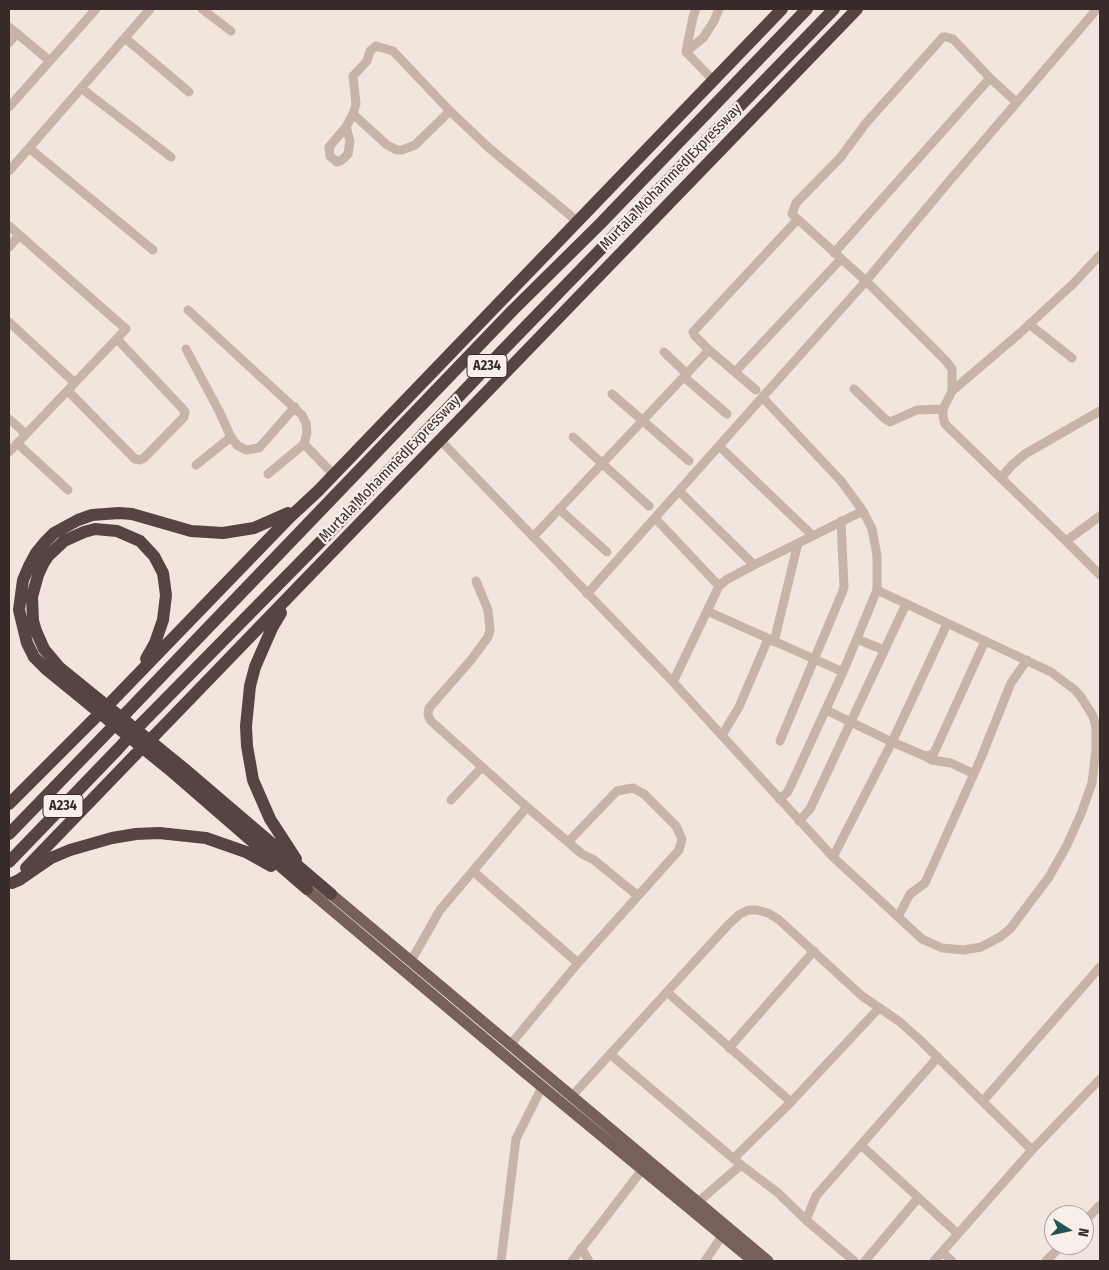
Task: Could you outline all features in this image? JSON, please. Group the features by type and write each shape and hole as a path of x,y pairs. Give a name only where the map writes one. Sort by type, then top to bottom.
{"highway":[{"path":"9,804 290,517 318,491 782,9"},
{"name":"Murtala Mohammed Expressway","path":"9,834 513,310 600,224 807,9"},
{"name":"Murtala Mohammed Expressway","path":"9,862 834,9"},
{"name":"Murtala Mohammed Expressway","path":"10,884 857,9"},
{"path":"665,184 719,152"},
{"path":"600,224 634,161"},
{"path":"540,335 577,274"},
{"path":"462,341 513,310"},
{"path":"307,889 170,770 46,670 34,657 26,643 19,610 23,580 36,553 54,533 78,520 92,515 132,514 191,532 223,533 254,528 284,516 318,491"},
{"path":"129,683 149,653 163,620 166,595 163,573 159,563 148,548 129,535 106,530 84,532 64,542 48,556 34,586 33,621 44,649 60,668 187,771 331,894"},
{"path":"302,584 272,628 255,667 248,704 247,746 253,780 270,819 294,856 331,894"},
{"path":"10,884 51,858 84,845 112,838 159,833 206,838 227,844 264,862 307,889"}],"main road":[{"path":"307,889 542,1087 753,1261"},
{"path":"331,894 768,1261"}],"street":[{"path":"9,107 96,9"},
{"path":"9,171 150,9"},
{"path":"202,9 231,31"},
{"path":"686,52 692,17 696,9"},
{"path":"686,52 703,38 719,9"},
{"path":"587,594 866,281 1016,102 1097,9"},
{"path":"9,27 50,61"},
{"path":"9,43 17,33"},
{"path":"952,391 952,369 946,360 866,281 792,214 796,203 840,158 866,123 943,38 949,37 953,39 1016,102"},
{"path":"125,38 189,92"},
{"path":"346,127 356,104 354,76 366,61 370,51 376,46 393,51 450,111 489,148 577,221"},
{"path":"686,52 713,80"},
{"path":"735,372 838,256 990,78"},
{"path":"81,88 171,158"},
{"path":"353,114 387,145 397,150 402,150 415,145 450,111"},
{"path":"29,148 153,250"},
{"path":"756,390 709,350 693,334 694,329 797,220"},
{"path":"9,226 126,330 9,452"},
{"path":"9,247 19,235"},
{"path":"1100,255 1074,283 952,391 943,409 945,424 1100,575"},
{"path":"188,310 294,407 302,415 306,423 307,433 304,444 268,474"},
{"path":"9,322 75,383"},
{"path":"1029,324 1072,358"},
{"path":"68,391 135,459 139,460 144,458 184,417 185,412 182,408 117,339"},
{"path":"186,349 216,404 230,437 246,450 259,448 294,407"},
{"path":"533,537 709,350"},
{"path":"664,352 727,414"},
{"path":"854,389 890,422 917,410 943,409"},
{"path":"612,394 688,461"},
{"path":"763,398 841,481 863,511 868,520 877,555 877,590 843,672 791,785 779,799"},
{"path":"1001,478 1025,454 1100,411"},
{"path":"9,419 26,434"},
{"path":"196,465 230,437"},
{"path":"573,437 649,506"},
{"path":"440,440 722,735 833,857 922,939 942,948 953,950 981,947 1000,938 1010,929 1049,877 1066,847 1092,783 1095,764 1097,713 1075,690 1051,672 877,590"},
{"path":"17,443 68,490"},
{"path":"304,444 334,474"},
{"path":"719,446 812,535"},
{"path":"679,491 754,565"},
{"path":"559,509 607,552"},
{"path":"672,682 720,586 726,580 812,535 863,511"},
{"path":"1066,541 1100,516"},
{"path":"655,518 720,586"},
{"path":"780,741 844,586 841,521"},
{"path":"722,735 739,707 771,641 798,543"},
{"path":"476,581 488,610 490,630 488,637 471,660 429,708 428,715 431,720 482,767 568,842 582,854 594,860 638,896"},
{"path":"799,821 810,810 906,604"},
{"path":"707,611 843,672"},
{"path":"833,857 892,742 947,624"},
{"path":"857,639 884,650"},
{"path":"925,756 934,753 985,641"},
{"path":"898,917 910,894 925,883 974,774 1010,683 1027,660"},
{"path":"826,710 932,760 951,763 974,774"},
{"path":"451,800 482,767"},
{"path":"510,1045 578,963 680,850 682,839 676,826 644,794 633,788 617,791 568,842"},
{"path":"412,962 440,910 528,807"},
{"path":"474,872 578,963"},
{"path":"572,1096 728,925 740,914 749,910 757,910 768,913 778,919 862,996 906,1028 1032,1150"},
{"path":"729,1048 814,951"},
{"path":"983,1101 1100,967"},
{"path":"667,992 791,1102"},
{"path":"734,1158 791,1102 879,1008"},
{"path":"610,1054 741,1165 777,1192 854,1261"},
{"path":"806,1220 816,1196 938,1057"},
{"path":"934,1261 1032,1150 1100,1078"},
{"path":"501,1261 516,1139 542,1087"},
{"path":"861,1145 958,1234"},
{"path":"698,1202 741,1165"},
{"path":"572,1261 642,1170"},
{"path":"865,1261 918,1198"},
{"path":"704,1261 722,1236"},
{"path":"581,1248 589,1261"},
{"path":"942,1252 952,1261"}]}
